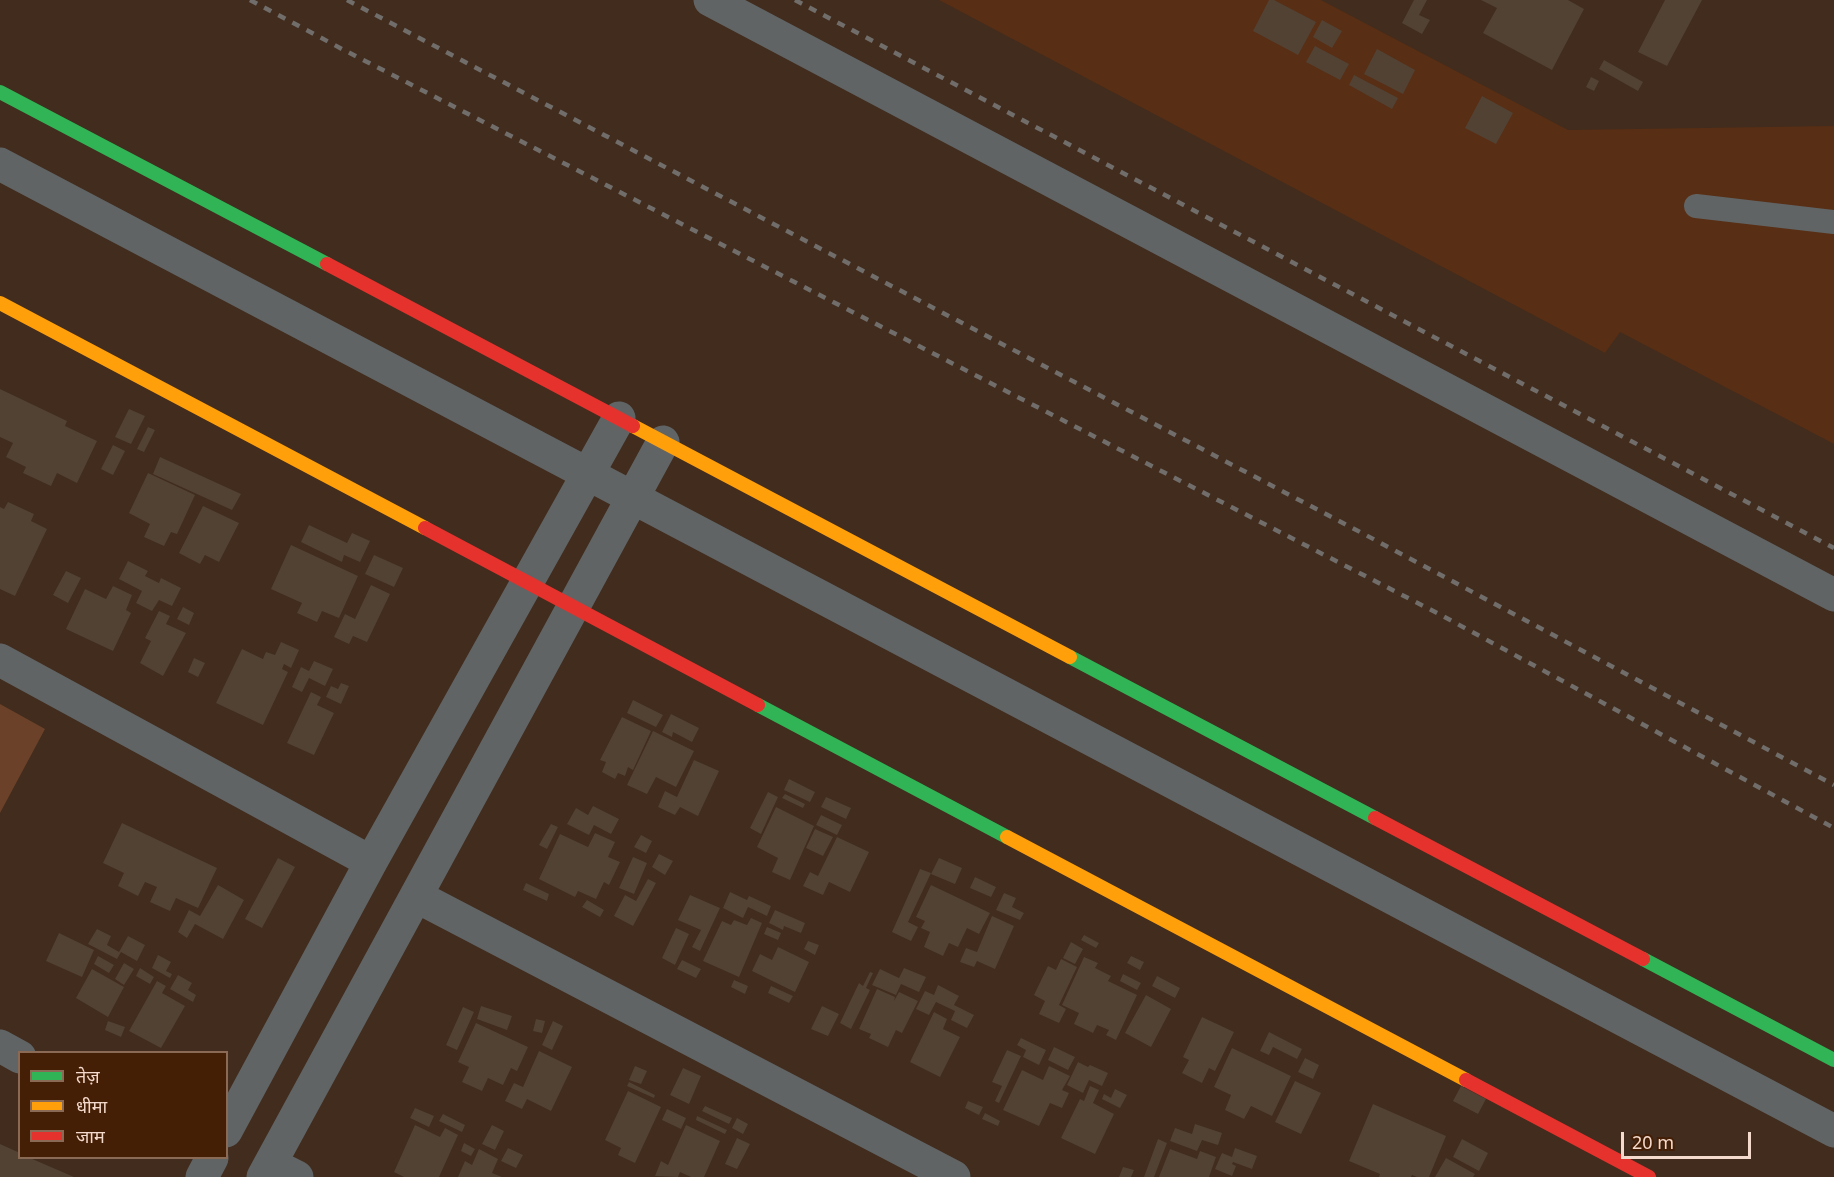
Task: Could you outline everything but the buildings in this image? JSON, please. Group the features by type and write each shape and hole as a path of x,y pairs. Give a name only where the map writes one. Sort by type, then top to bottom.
{"street":[{"path":"711,0 1834,595"},
{"path":"0,92 1834,1060"},
{"path":"0,164 1834,1131"},
{"path":"0,303 1649,1177"},
{"path":"228,1127 371,862 619,418"},
{"path":"277,1173 416,896 663,441"},
{"path":"0,660 371,862"},
{"path":"416,896 954,1177"},
{"path":"0,1046 18,1056"},
{"path":"202,1177 211,1159"}],"lane":[{"path":"1696,206 1834,222"}],"shaded area":[{"path":"939,0 1321,0 1568,130 1834,126 1834,444 1620,332 1605,353"},
{"path":"0,704 45,729 0,813"}],"railway":[{"path":"250,0 1439,614 1834,828"},
{"path":"347,0 1362,533 1834,785"},
{"path":"795,0 1834,548"}],"traffic: fast":[{"path":"0,92 327,264"},
{"path":"1070,657 1375,818"},
{"path":"758,705 1007,837"},
{"path":"1643,959 1834,1060"}],"traffic: slow":[{"path":"0,303 425,528"},
{"path":"633,426 1070,657"},
{"path":"1007,837 1466,1080"}],"traffic: jam":[{"path":"327,264 633,426"},
{"path":"425,528 758,705"},
{"path":"1375,818 1643,959"},
{"path":"1466,1080 1649,1177"}]}
